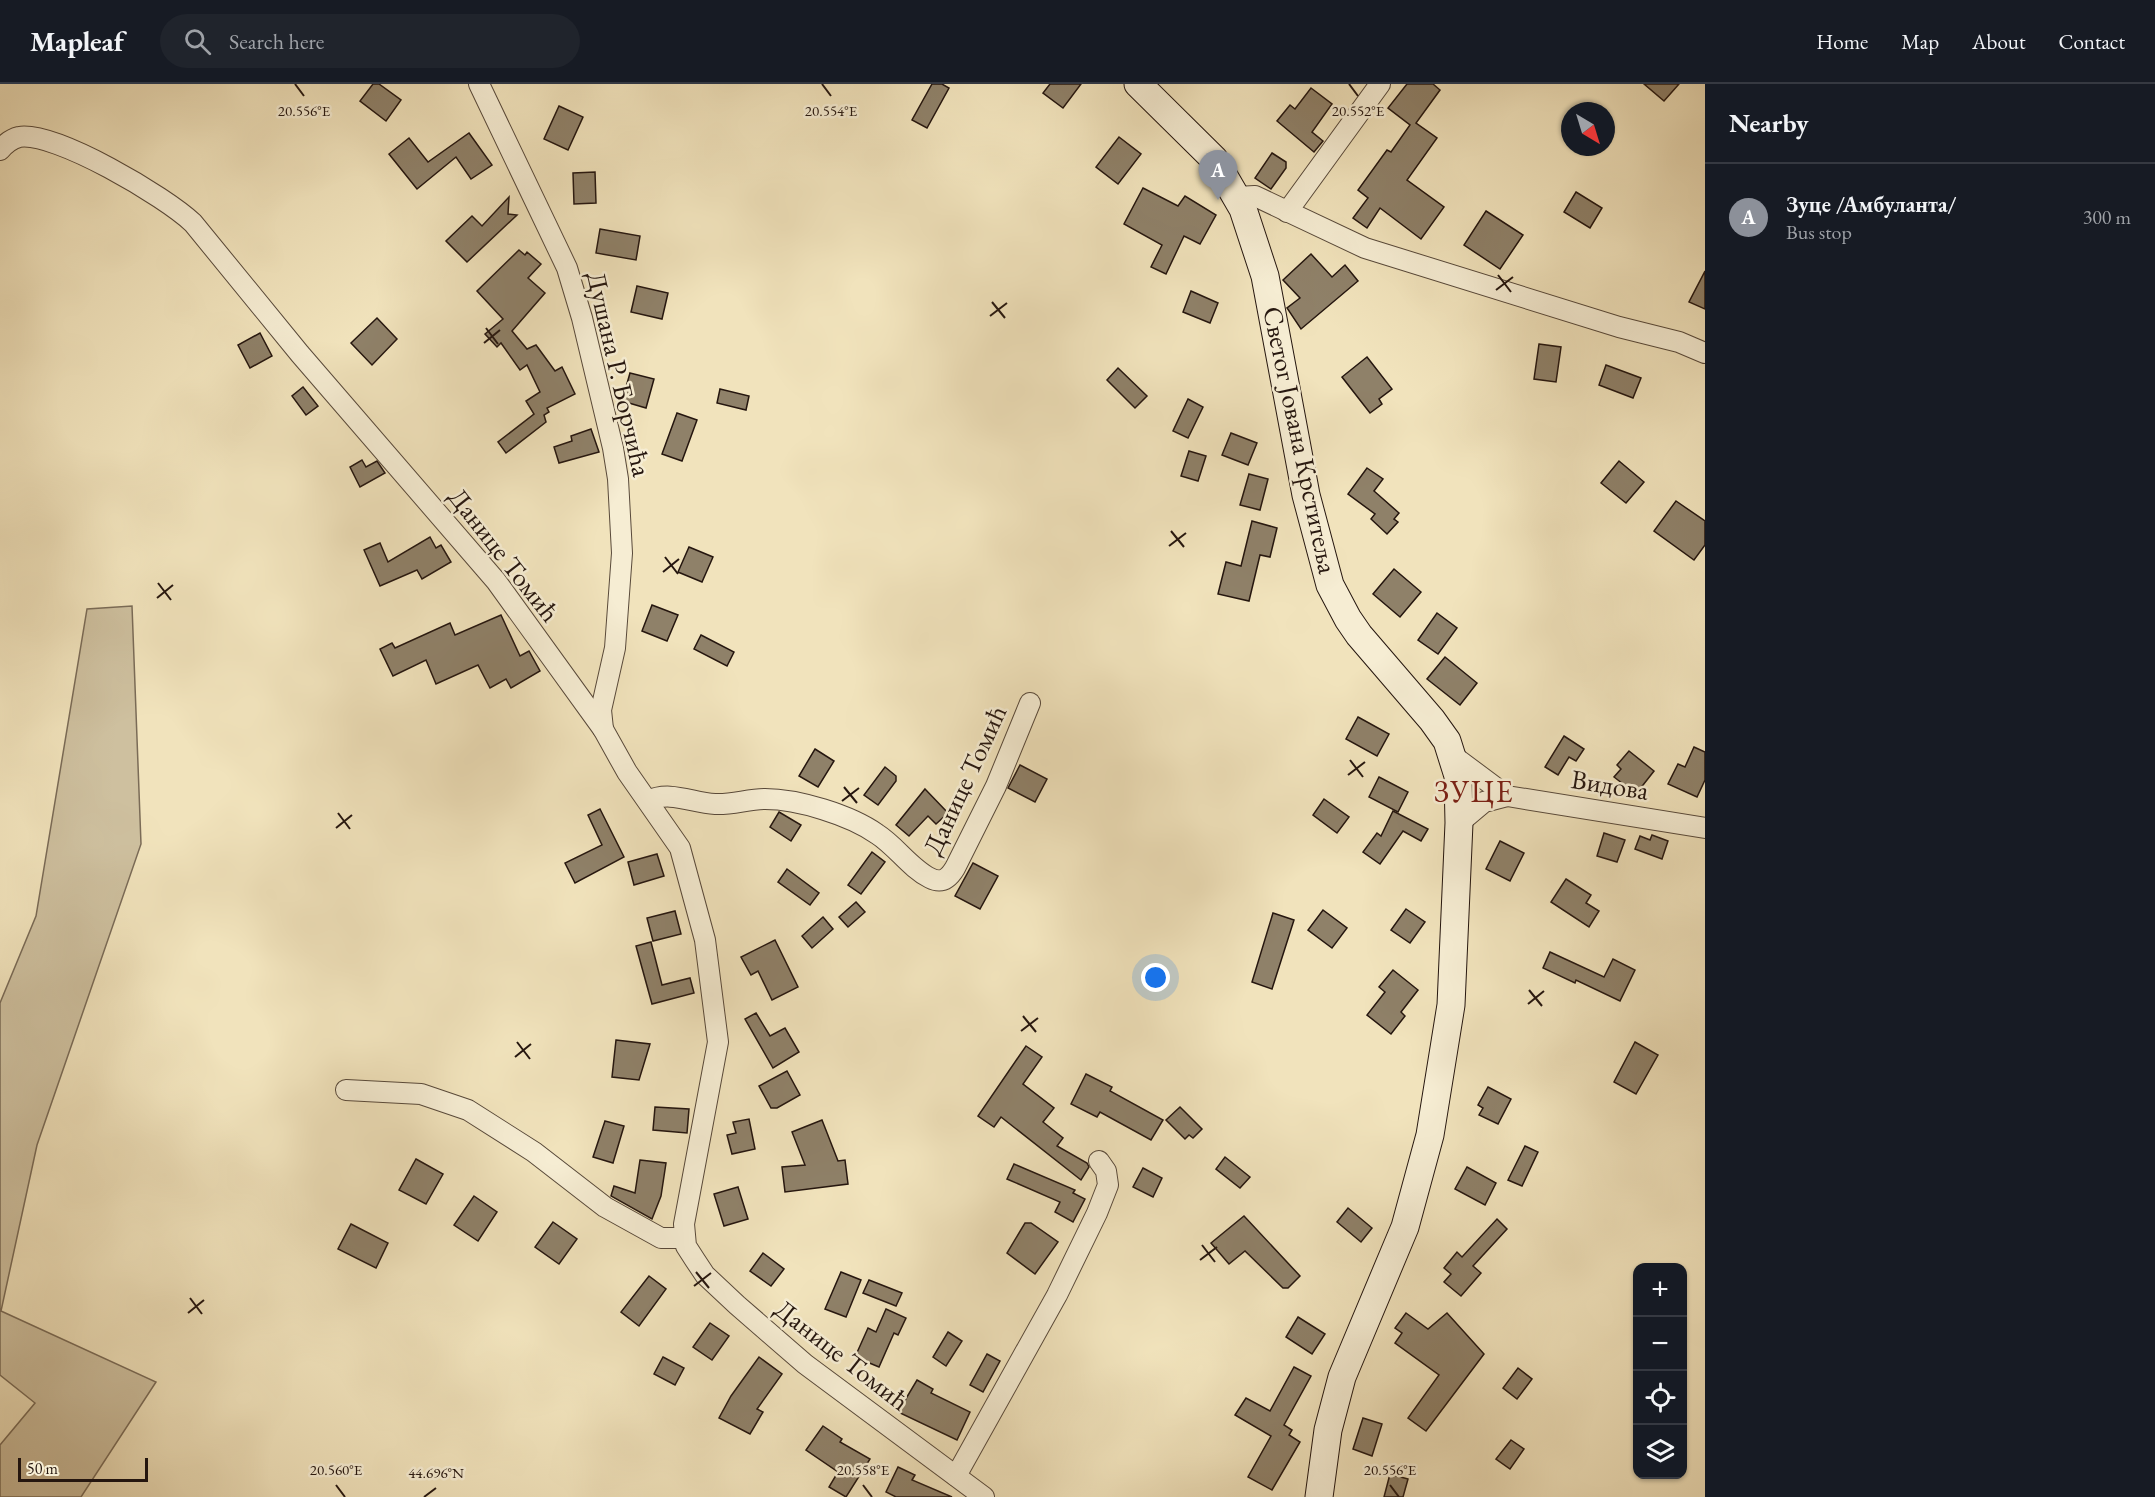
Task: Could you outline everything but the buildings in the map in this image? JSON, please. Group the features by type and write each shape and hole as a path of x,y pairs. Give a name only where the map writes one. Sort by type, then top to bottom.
{"street":[{"name":"Душана Р. Борчића","path":"479,84 567,268 582,318 613,447 618,479 622,553 617,630 601,710 603,729"},
{"name":"Светог Јована Крститеља","path":"1138,84 1214,159 1237,196 1251,227 1265,276 1306,495 1330,585 1353,627 1432,720 1452,755 1458,776 1459,823 1449,1034 1430,1135 1405,1227 1342,1377 1328,1430 1319,1497"},
{"path":"1287,212 1380,84"},
{"name":"Данице Томић","path":"0,150 14,139 32,137 121,174 177,207 193,223 300,354 476,556 603,729 621,762 680,848 707,950 717,1015 718,1042 716,1065 686,1209 686,1246 705,1275 805,1364 984,1497"},
{"path":"1237,196 1255,196 1365,248 1619,327 1679,342 1705,353"},
{"path":"580,698 592,695 605,684"},
{"name":"Данице Томић","path":"648,801 667,795 693,802 724,805 768,799 834,814 857,822 878,834 930,878 941,881 950,877 955,868 996,786 1030,703"},
{"name":"Видова","path":"1452,755 1507,796"},
{"name":"Видова","path":"1459,823 1484,802 1507,796 1705,828"},
{"path":"346,1090 421,1094 468,1110 526,1146 579,1189 619,1216 661,1238 685,1238"},
{"path":"956,1476 1058,1294 1097,1213 1108,1185 1106,1171 1099,1161"}],"shaded area":[{"path":"132,606 141,844 37,1145 1,1311 156,1382 81,1497 0,1497 0,1445 35,1403 0,1375 0,1003 36,916 87,609"}],"place":[{"name":"Зуце /Амбуланта/","path":"1218,200"}],"district":[{"name":"ЗУЦЕ","path":"1474,792"}]}
